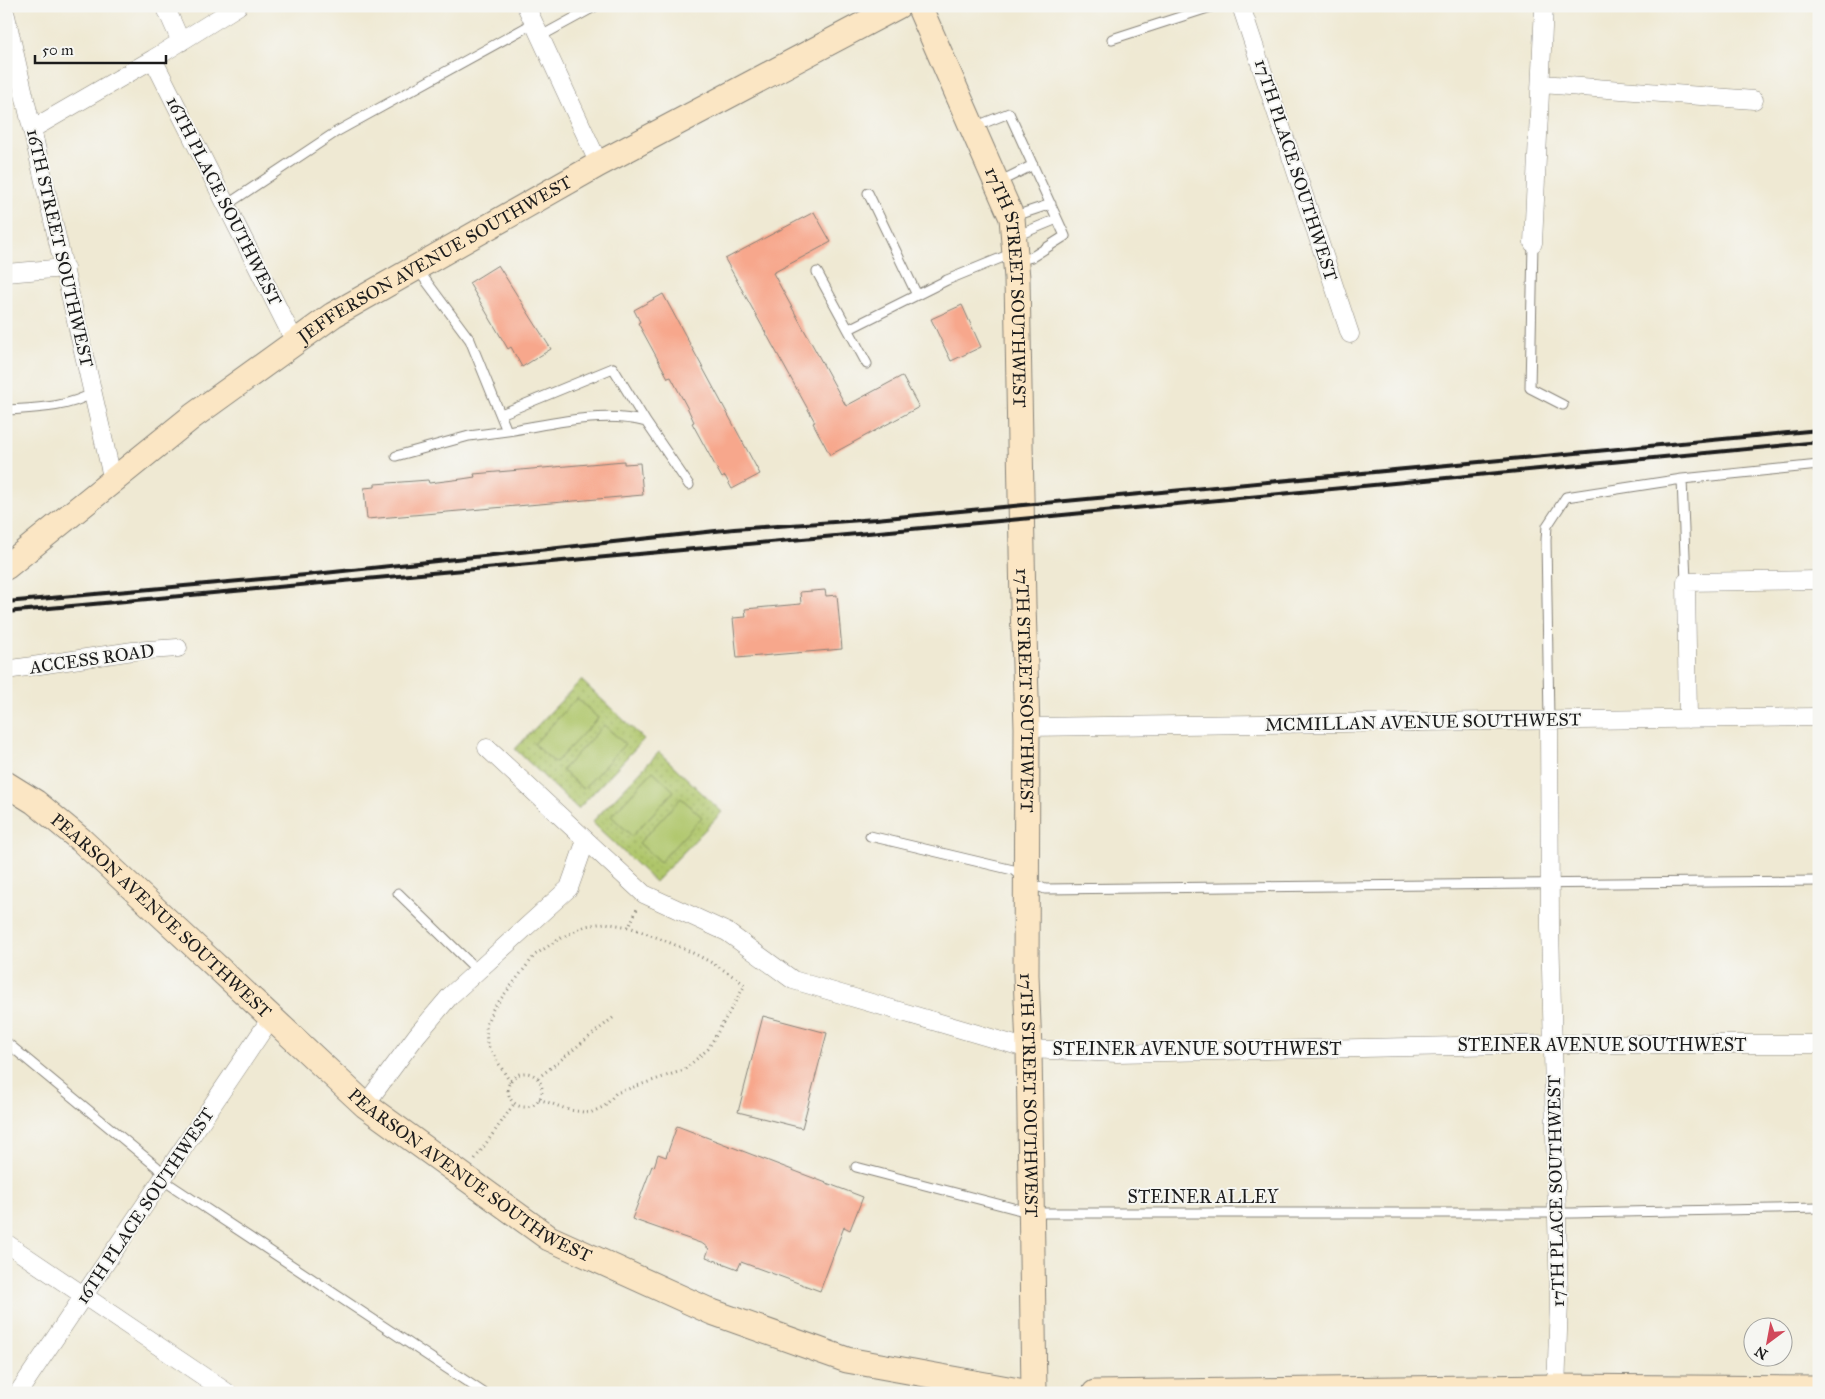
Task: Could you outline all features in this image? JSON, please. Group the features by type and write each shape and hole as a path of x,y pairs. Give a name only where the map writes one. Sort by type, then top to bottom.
{"street":[{"path":"165,6 181,42"},
{"path":"32,129 153,59 238,6"},
{"path":"526,6 599,164"},
{"name":"JEFFERSON AVENUE SOUTHWEST","path":"6,567 193,416 333,315 599,164 898,6"},
{"name":"17TH STREET SOUTHWEST","path":"919,6 996,183 1014,242 1027,727 1028,882 1026,975 1032,1213 1032,1393"},
{"name":"17TH PLACE SOUTHWEST","path":"1241,6 1350,334"},
{"path":"1533,243 1542,84 1544,6"},
{"name":"16TH STREET SOUTHWEST","path":"6,16 113,481"},
{"name":"16TH PLACE SOUTHWEST","path":"153,59 225,206 295,342"},
{"path":"1542,84 1754,100"},
{"path":"6,273 65,268"},
{"path":"1688,719 1686,582 1819,580"},
{"name":"ACCESS ROAD","path":"6,670 133,651 178,648"},
{"name":"MCMILLAN AVENUE SOUTHWEST","path":"1027,727 1819,717"},
{"name":"17TH PLACE SOUTHWEST","path":"1549,720 1553,1044 1559,1300 1556,1390"},
{"name":"STEINER AVENUE SOUTHWEST","path":"487,748 644,894 727,932 793,980 1029,1049 1117,1053 1553,1044 1819,1044"},
{"path":"6,768 35,802"},
{"name":"PEARSON AVENUE SOUTHWEST","path":"6,784 35,802 81,840 365,1104 549,1238 712,1312 847,1360 1032,1393"},
{"path":"365,1104 417,1035 450,996 569,888 586,840"},
{"name":"16TH PLACE SOUTHWEST","path":"18,1393 271,1018"},
{"path":"6,1243 228,1393"},
{"path":"1095,1393 1819,1389"}],"lane":[{"path":"225,206 336,132 538,29 596,6"},
{"path":"1112,39 1214,6"},
{"path":"972,128 1009,113 1065,236 1032,257 1014,242"},
{"path":"996,183 1033,165"},
{"path":"868,193 917,295"},
{"path":"1014,242 1051,204"},
{"path":"849,329 917,295 1058,219"},
{"path":"1533,243 1530,388 1563,405"},
{"path":"416,268 470,340 507,431"},
{"path":"817,272 867,364"},
{"path":"501,414 613,368 646,422 689,485"},
{"path":"6,410 64,406 77,402 93,393"},
{"path":"396,456 469,436 593,418 626,417 646,422"},
{"path":"1549,720 1547,526 1566,497 1682,478 1819,465"},
{"path":"1682,478 1686,582"},
{"path":"870,836 1013,870 1028,882 1045,890 1819,881"},
{"path":"398,893 477,970"},
{"path":"6,1042 157,1167 169,1184 484,1393"},
{"name":"STEINER ALLEY","path":"856,1167 1032,1213 1556,1212 1819,1208"}],"path":[{"path":"630,927 644,894"},
{"path":"514,1104 509,1095 510,1082 487,1044 486,1025 493,1009 535,955 558,939 584,926 606,922 630,927 685,949 733,976 745,986 708,1049 684,1070 616,1093 606,1106 590,1112 569,1110 539,1099"},
{"path":"538,1078 614,1017"},
{"path":"510,1082 519,1073 526,1072 538,1078 542,1090 539,1099 531,1106 514,1104"},
{"path":"463,1176 514,1104"}],"green space":[{"path":"581,680 644,739 578,809 515,749"},
{"path":"577,698 598,718 555,763 534,744"},
{"path":"604,725 625,744 583,789 562,770"},
{"path":"659,752 722,812 655,882 592,822"},
{"path":"653,771 674,791 632,836 611,816"},
{"path":"681,798 702,817 660,862 639,843"}],"building":[{"path":"814,212 831,242 773,273 846,406 902,376 919,407 830,455 813,423 815,422 725,259"},
{"path":"498,265 551,349 522,367 511,347 508,349 469,283"},
{"path":"663,294 760,474 732,489 725,476 722,478 692,423 694,422 671,377 668,378 638,323 640,322 634,310"},
{"path":"962,305 981,347 951,361 931,319"},
{"path":"624,461 624,464 640,463 643,495 367,519 364,488 375,487 375,484 428,480 429,483 475,477 474,474"},
{"path":"825,590 826,596 837,595 842,649 737,658 733,618 746,617 745,609 801,604 800,592"},
{"path":"763,1016 827,1033 802,1128 738,1112"},
{"path":"677,1126 863,1197 850,1230 844,1227 820,1291 741,1262 738,1269 706,1257 709,1249 703,1244 632,1219 652,1166 654,1167 658,1154 666,1157"}],"railway":[{"path":"6,602 306,575 734,529 876,519 1819,430"},
{"path":"6,612 1021,519 1819,442"}]}
